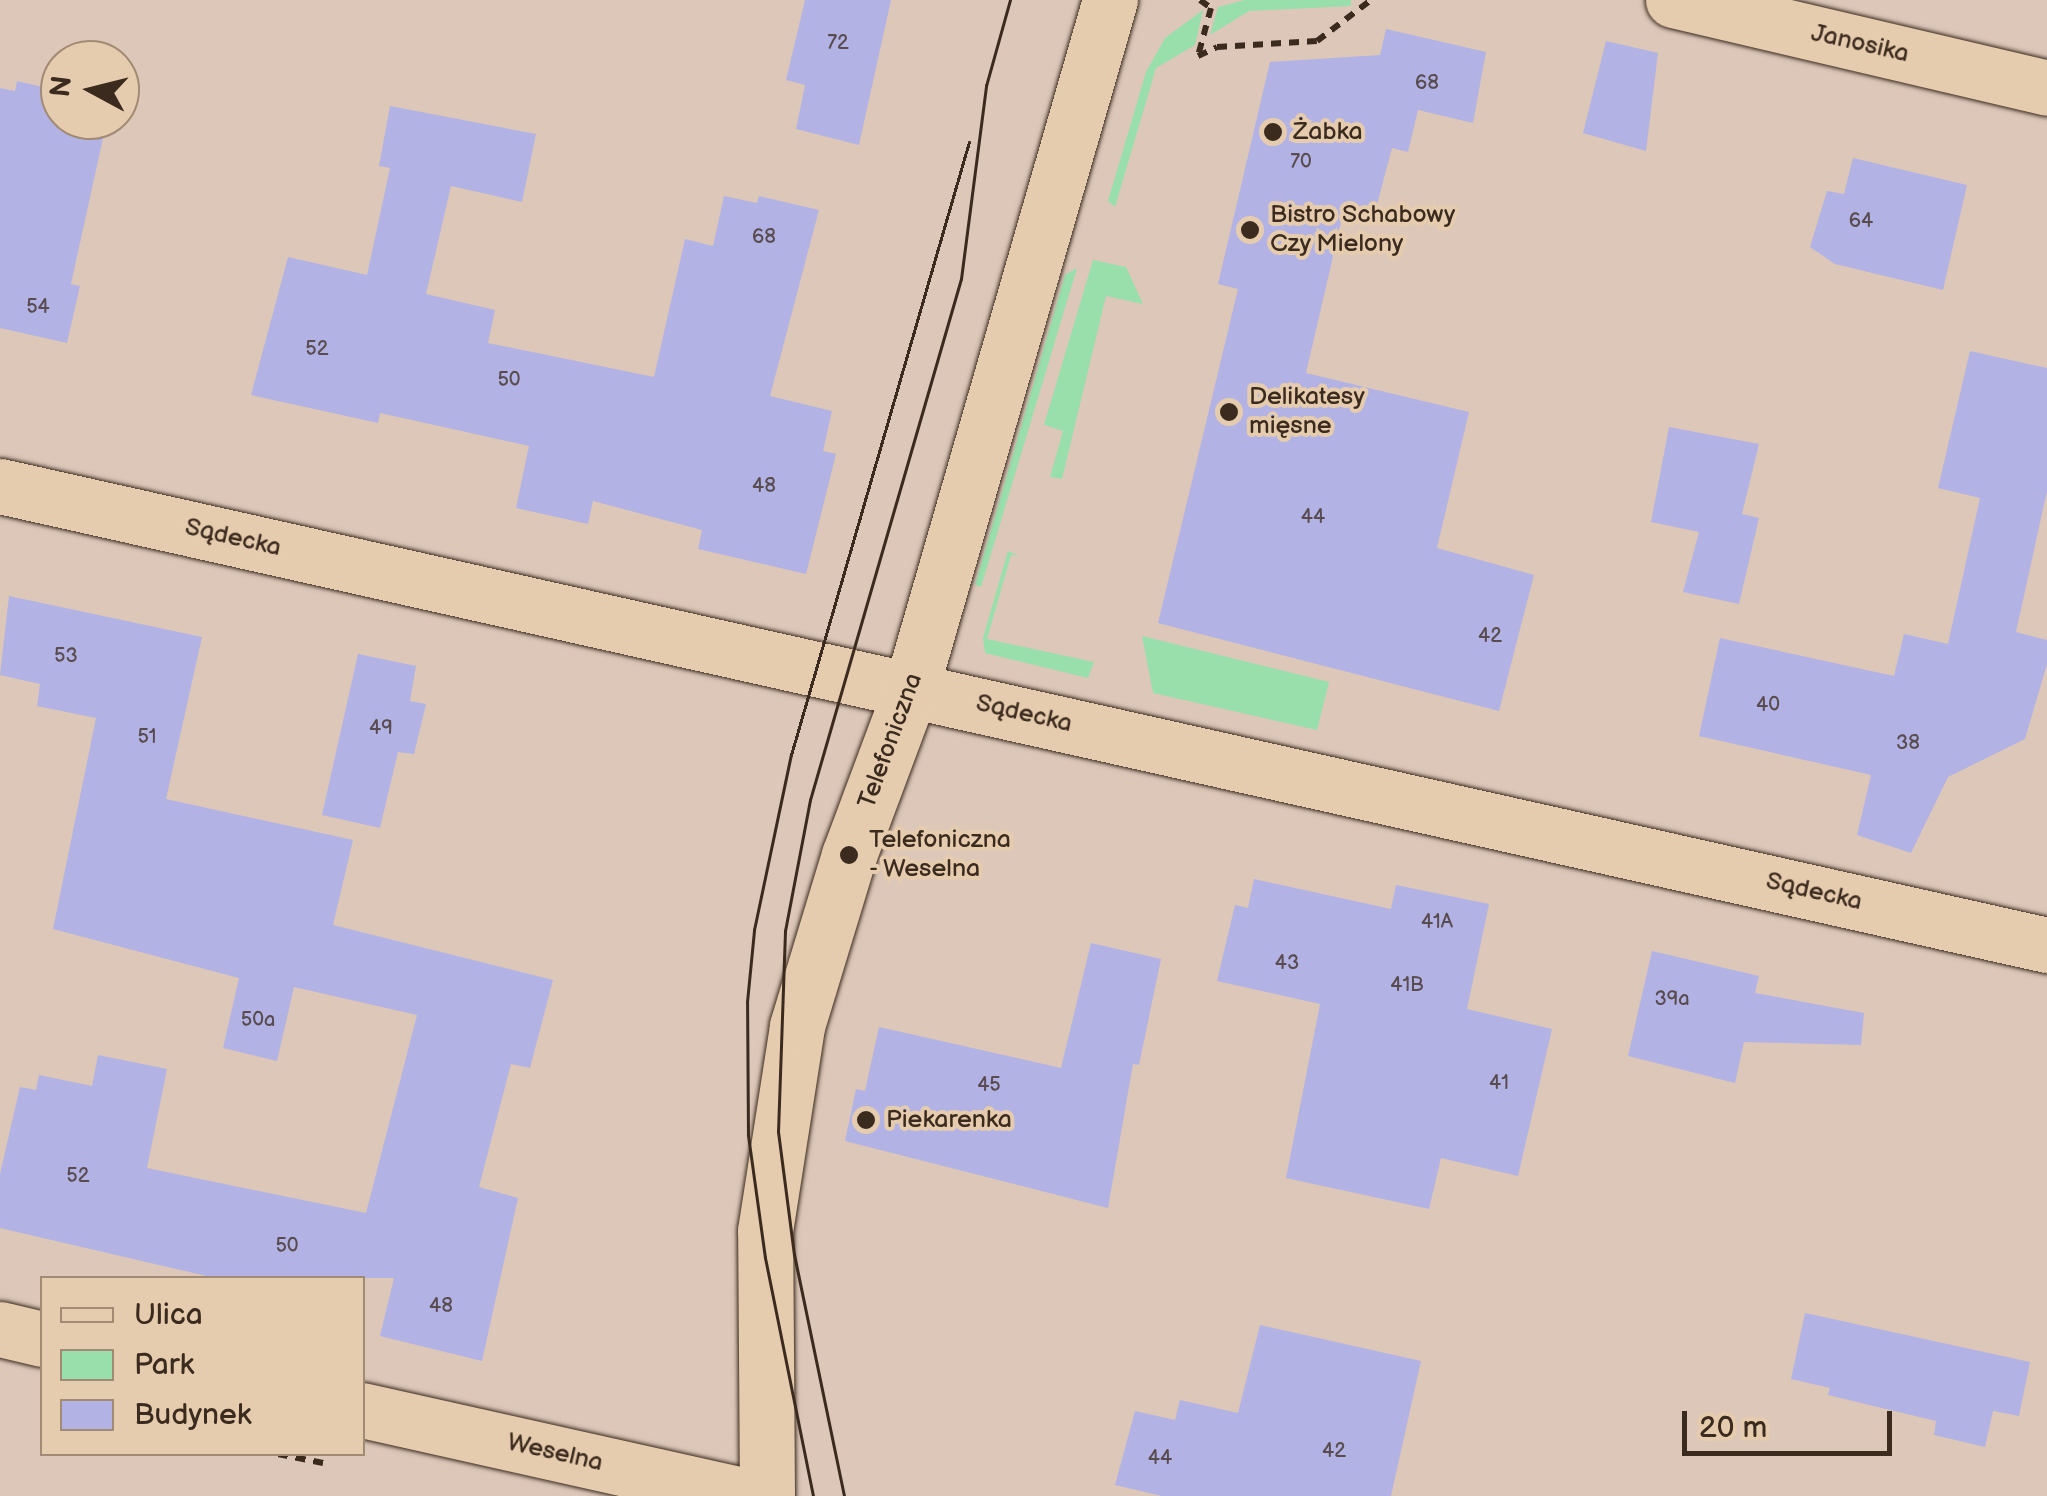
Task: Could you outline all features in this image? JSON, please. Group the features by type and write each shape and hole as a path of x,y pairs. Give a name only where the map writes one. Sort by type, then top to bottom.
{"street":[{"name":"Telefoniczna","path":"768,1496 762,1369 766,1232 796,1026 911,689 1110,0"},
{"name":"Janosika","path":"1673,0 2047,88"},
{"name":"Sądecka","path":"0,486 2047,945"},
{"path":"0,1329 40,1339"},
{"name":"Weselna","path":"365,1411 747,1496"}],"path":[{"path":"1200,0 1211,8 1198,56 1216,47 1317,41 1370,0"}],"green space":[{"path":"1245,0 1351,0 1351,6 1249,11 1210,35 1218,7"},
{"path":"1203,10 1195,45 1156,68 1115,207 1108,201 1146,72 1165,38"},
{"path":"1093,260 1126,267 1143,304 1106,296 1062,479 1050,477 1063,431 1044,425"},
{"path":"1077,268 981,587 975,585 1065,275"},
{"path":"1008,551 1019,556 1011,555 987,639 1094,662 1088,678 985,653 983,638"},
{"path":"1142,636 1329,682 1317,730 1153,693"}],"building":[{"path":"805,0 891,0 859,145 796,129 805,85 786,80"},
{"path":"1386,29 1486,52 1473,123 1418,110 1408,152 1392,148 1375,212 1345,205 1306,373 1469,412 1437,548 1534,575 1499,711 1158,623 1238,289 1218,284 1270,62 1380,55"},
{"path":"1606,41 1658,53 1646,151 1583,133"},
{"path":"17,81 40,86 40,140 103,140 71,284 80,286 67,343 0,328 0,88 15,91"},
{"path":"390,106 536,134 522,202 451,186 426,294 495,310 488,343 654,377 685,239 713,246 724,196 757,203 759,196 819,210 770,396 832,411 823,451 836,454 806,574 698,549 702,530 593,501 588,524 516,508 529,446 380,413 378,423 251,395 288,257 367,275 390,168 379,166"},
{"path":"1853,158 1967,185 1943,290 1835,264 1810,247 1827,191 1844,194"},
{"path":"1970,351 2047,368 2047,491 2016,632 2047,640 2047,664 2025,739 1948,777 1911,853 1857,835 1871,775 1699,736 1720,638 1894,676 1904,634 1948,644 1980,498 1938,488"},
{"path":"1669,427 1759,444 1742,514 1759,518 1739,604 1683,592 1699,532 1651,522"},
{"path":"9,596 202,637 166,799 353,840 333,925 553,980 530,1068 511,1064 479,1187 518,1198 482,1361 380,1336 394,1278 206,1276 0,1228 0,1174 20,1087 36,1090 39,1075 92,1086 98,1055 167,1069 147,1168 366,1213 417,1015 294,987 277,1061 223,1048 239,978 53,929 96,718 37,706 40,684 0,675"},
{"path":"358,654 416,666 410,701 426,704 414,754 398,752 380,828 322,815"},
{"path":"1254,879 1391,909 1396,885 1489,904 1467,1009 1552,1029 1518,1176 1441,1158 1429,1209 1286,1178 1320,1004 1217,981 1235,905 1248,908"},
{"path":"1091,943 1161,959 1139,1065 1133,1064 1108,1208 845,1141 856,1089 865,1091 879,1027 1061,1068"},
{"path":"1652,951 1759,976 1755,993 1864,1013 1861,1045 1744,1042 1735,1083 1628,1056"},
{"path":"1805,1313 2030,1362 2019,1416 1993,1411 1985,1447 1934,1435 1936,1421 1828,1395 1830,1388 1791,1379"},
{"path":"1260,1325 1421,1361 1391,1496 1162,1496 1115,1485 1135,1411 1175,1420 1180,1400 1238,1413"}],"tram line":[{"path":"844,1496 794,1255 778,1132 785,931 810,800 961,279 986,86 1010,0"},
{"path":"813,1496 765,1258 748,1135 747,1002 754,930 791,755 969,142"}],"place":[{"name":"Żabka","path":"1273,132"},
{"name":"Bistro Schabowy Czy Mielony","path":"1250,230"},
{"name":"Delikatesy mięsne","path":"1229,412"},
{"name":"Telefoniczna - Weselna","path":"849,855"},
{"name":"Piekarenka","path":"866,1120"}]}
